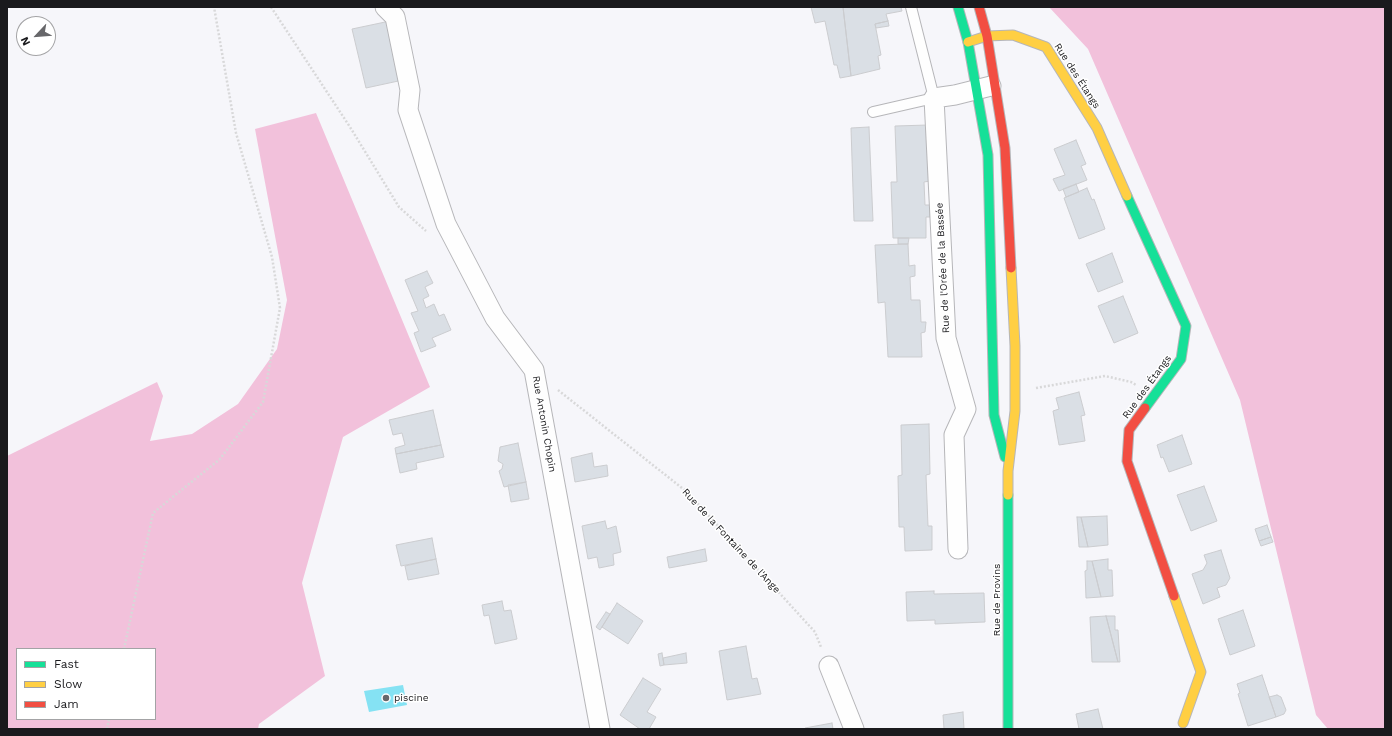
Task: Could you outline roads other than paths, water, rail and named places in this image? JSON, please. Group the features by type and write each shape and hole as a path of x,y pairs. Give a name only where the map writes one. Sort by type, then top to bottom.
{"main road":[{"path":"958,7 968,42 988,155 994,414 1008,471"},
{"path":"979,7 987,36 1005,148 1015,346 1015,411 1008,471"},
{"name":"Rue des Étangs","path":"968,42 987,36 1013,35 1046,47 1097,128 1186,326 1181,359 1129,430 1127,461 1201,672 1183,723"},
{"name":"Rue de Provins","path":"1008,471 1008,729"}],"street":[{"name":"Rue Antonin Chopin","path":"385,7 395,17 410,90 408,110 446,224 495,318 534,370 600,729"},
{"path":"934,98 955,95 995,85"},
{"name":"Rue de l'Orée de la Bassée","path":"934,98 946,338 966,409 954,435 958,549"},
{"path":"829,666 854,729"}],"lane":[{"path":"873,112 934,98 912,7"}],"water":[{"name":"piscine","path":"403,685 407,705 369,712 364,691"}],"place":[{"name":"piscine","path":"386,698"}]}
